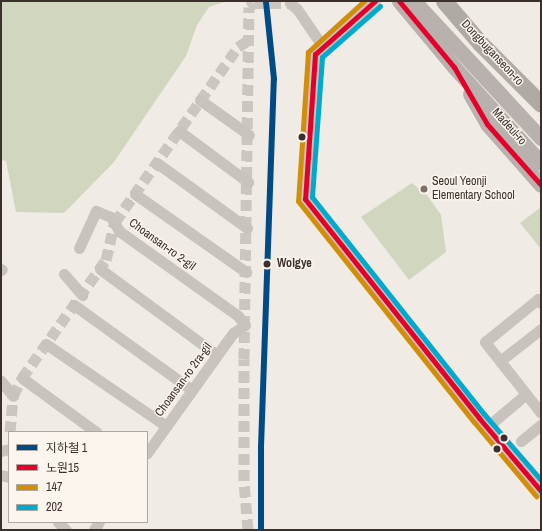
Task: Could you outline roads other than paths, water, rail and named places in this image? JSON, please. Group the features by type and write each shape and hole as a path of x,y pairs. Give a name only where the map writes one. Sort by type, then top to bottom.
{"highway":[{"name":"Dongbuganseon-ro","path":"444,1 480,43 541,104"}],"main road":[{"name":"Madeul-ro","path":"399,1 454,67 541,163"},
{"name":"Madeul-ro","path":"414,1 541,138"},
{"path":"454,67 488,124 541,185"}],"street":[{"path":"375,1 315,54 312,76 305,199 487,427 541,491"},
{"path":"290,3 297,9 324,47"},
{"path":"200,100 249,135"},
{"path":"179,131 248,182"},
{"path":"157,163 247,228"},
{"path":"135,194 246,272"},
{"name":"Choansan-ro 2-gil","path":"79,248 96,211 111,217 119,231 238,316 245,326"},
{"path":"100,269 217,355"},
{"path":"64,274 82,295"},
{"path":"541,303 538,299 485,342 541,413"},
{"path":"74,305 192,390"},
{"name":"Choansan-ro 2ra-gil","path":"148,452 232,333 245,326"},
{"path":"500,361 541,329"},
{"path":"46,344 166,426"},
{"path":"22,378 95,431"},
{"path":"1,381 13,396"},
{"path":"487,427 526,394"},
{"path":"521,441 541,425"}],"tunnel":[{"path":"248,530 244,481 244,359 249,7 254,3 290,3"},
{"path":"10,431 13,396 22,378 106,260 115,222 238,47 250,39"}],"metro line":[{"name":"1","path":"261,530 261,447 274,79 266,1"}],"place":[{"name":"Seoul Yeonji Elementary School","path":"424,189"},
{"name":"Wolgye","path":"267,264"}]}
